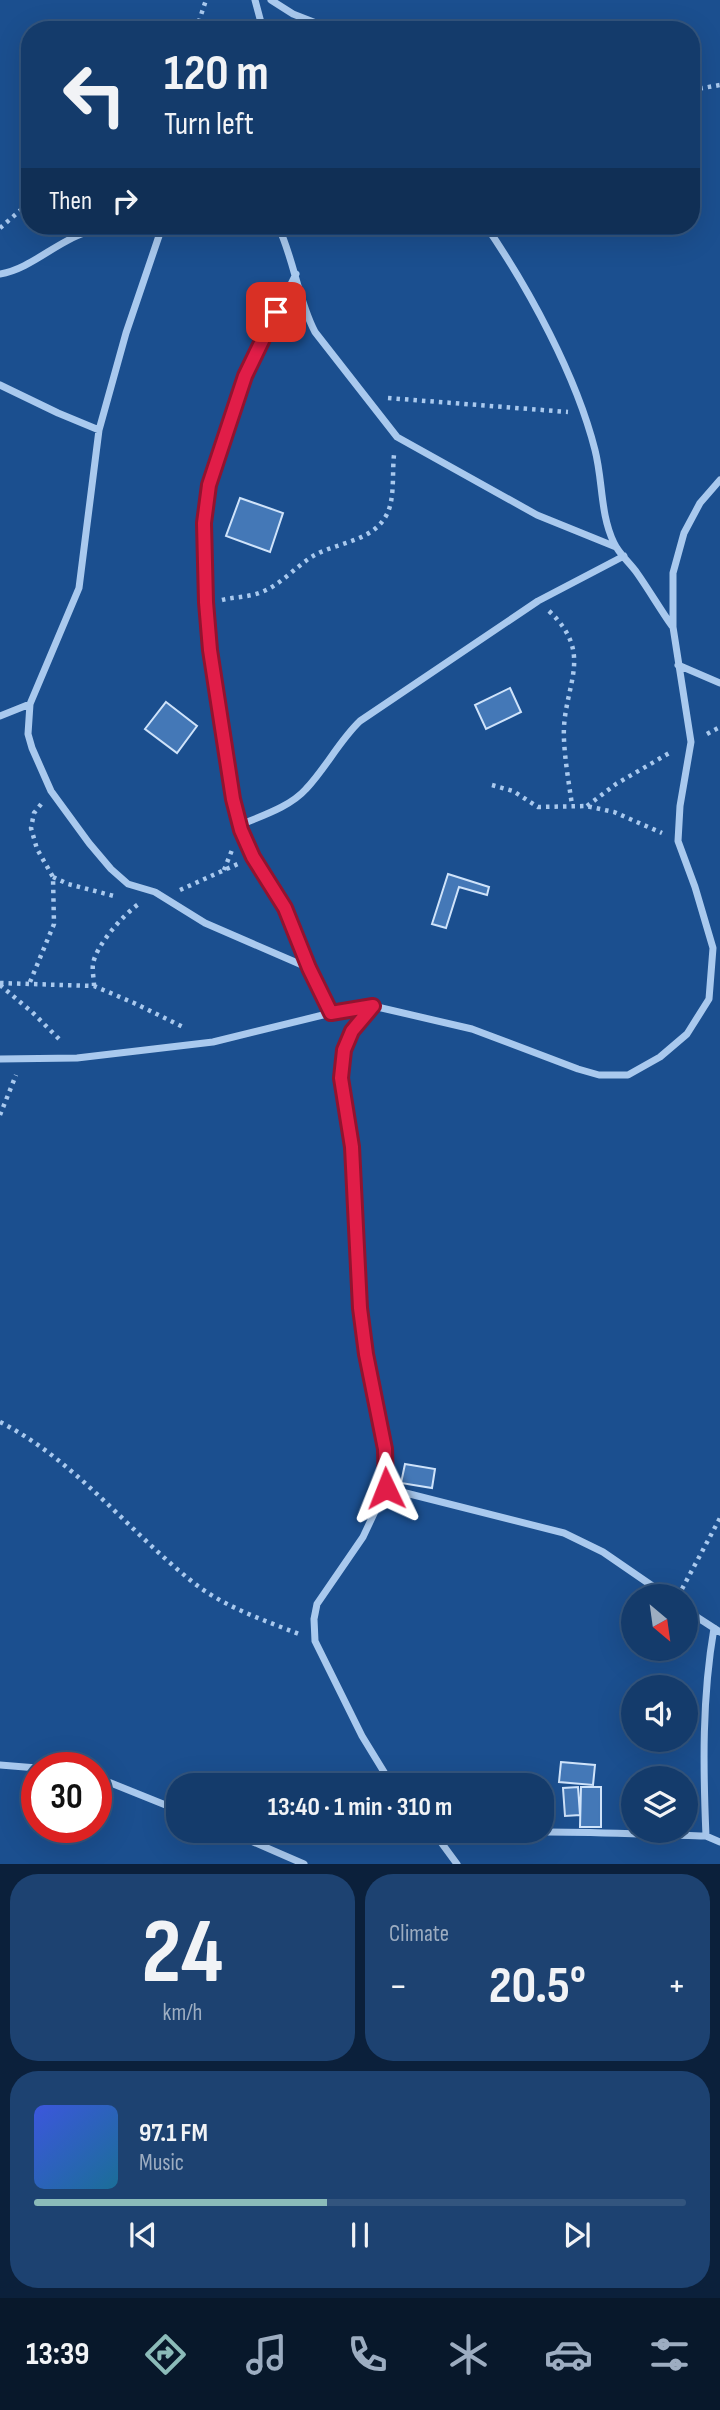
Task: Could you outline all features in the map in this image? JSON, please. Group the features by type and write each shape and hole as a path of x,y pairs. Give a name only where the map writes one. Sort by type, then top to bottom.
{"street":[{"path":"255,0 261,21"},
{"path":"271,0 312,21"},
{"path":"0,274 81,235"},
{"path":"159,235 126,333 100,430 79,588 30,704 28,734 51,791 89,843 128,884 158,895 205,923 309,968"},
{"path":"281,235 315,332 397,437 537,515 616,547"},
{"path":"492,235 534,303 561,359 595,451 606,523 616,547 673,627"},
{"path":"296,274 245,376 209,485 204,523 206,602 210,650 233,799 240,825 253,857 285,908 331,1013"},
{"path":"0,385 58,414 100,430"},
{"path":"0,1059 77,1058 214,1042 331,1013 373,1006 472,1029 578,1069 615,1076 628,1075 660,1057 687,1034 709,999 713,947 678,841 680,806 691,742 673,627 673,573 684,533 699,503 720,480"},
{"path":"240,825 294,799 306,790 350,730 360,721 538,601 624,556"},
{"path":"678,665 720,683"},
{"path":"0,716 30,704"},
{"path":"709,999 720,1000"},
{"path":"373,1006 352,1031 344,1050 341,1078 352,1147 362,1320 385,1449 386,1488 363,1537 317,1604 314,1619 315,1641 362,1736 385,1773"},
{"path":"386,1488 564,1534 603,1552 650,1584"},
{"path":"698,1618 717,1630 707,1668 703,1730 706,1836"},
{"path":"0,1765 21,1767"},
{"path":"112,1783 166,1805"},
{"path":"554,1832 706,1836 720,1842"},
{"path":"256,1843 304,1864"},
{"path":"442,1843 457,1864"}],"path":[{"path":"199,21 206,0"},
{"path":"700,88 720,85"},
{"path":"0,228 21,210"},
{"path":"367,396 510,409 582,412"},
{"path":"206,602 258,594 316,555 373,530 386,516 391,504 397,437"},
{"path":"538,601 565,627 576,657 563,738 572,805"},
{"path":"586,806 616,784 691,742"},
{"path":"492,785 513,791 538,807 572,805 614,812 678,841"},
{"path":"30,982 54,924 53,877 37,849 31,828 34,813 51,791"},
{"path":"94,986 93,963 106,938 142,901 209,878 253,857"},
{"path":"53,877 68,884 116,896"},
{"path":"129,899 142,901"},
{"path":"0,984 30,982 94,986 214,1042"},
{"path":"0,984 77,1058"},
{"path":"0,1115 22,1058"},
{"path":"0,1422 48,1452 191,1581 228,1605 315,1641"},
{"path":"684,1584 720,1518"}],"building":[{"path":"240,498 283,513 270,552 226,536"},
{"path":"510,688 521,712 486,729 475,705"},
{"path":"166,702 197,726 177,753 145,729"},
{"path":"448,874 489,887 487,895 459,887 446,928 432,924"},
{"path":"405,1464 435,1469 432,1488 401,1483"},
{"path":"561,1762 595,1765 593,1785 559,1782"},
{"path":"578,1787 580,1815 565,1816 563,1788"},
{"path":"581,1787 601,1787 601,1827 580,1827"}],"route":[{"path":"276,312 245,376 206,499 206,602 210,650 233,799 241,830 253,857 285,908 331,1013 373,1006 352,1031 344,1050 341,1078 352,1147 360,1308 366,1354 385,1449 386,1488"}]}
